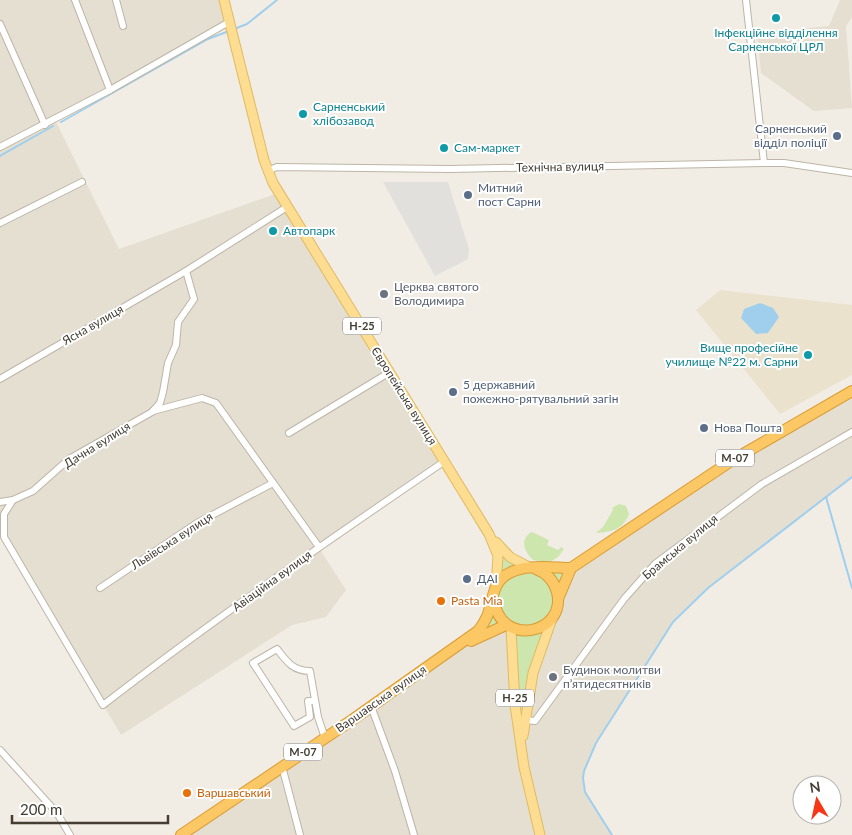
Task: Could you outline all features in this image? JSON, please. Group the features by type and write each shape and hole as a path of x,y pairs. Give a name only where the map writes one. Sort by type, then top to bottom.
{"highway":[{"name":"М-07","path":"571,568 731,461 852,391"},
{"path":"495,589 500,580 510,572 532,568 571,568 555,612 546,624 532,631 509,626"},
{"name":"Н-25","path":"532,568 545,573 554,583 558,600"},
{"name":"М-07","path":"456,647 484,623 494,600 495,589"},
{"name":"Н-25","path":"494,600 496,612 509,626"},
{"name":"М-07","path":"456,647 509,626"},
{"name":"Варшавська вулиця","path":"181,835 456,647"}],"main road":[{"name":"Європейська вулиця","path":"224,0 267,171 489,534 498,556 495,589"},
{"name":"Європейська вулиця","path":"489,534 510,557 532,568"},
{"name":"Н-25","path":"524,767 525,720 533,673 555,612"},
{"name":"Н-25","path":"509,626 515,705 524,767 540,835"}],"street":[{"path":"75,0 110,90"},
{"path":"116,0 123,26"},
{"path":"746,0 764,163"},
{"path":"0,24 45,125"},
{"path":"0,147 230,27"},
{"name":"Технічна вулиця","path":"267,171 277,167 450,169 784,163 852,174"},
{"path":"0,223 82,182"},
{"path":"152,412 160,403 164,392 168,362 176,345 178,322 194,299 186,271 288,207"},
{"name":"Ясна вулиця","path":"0,380 186,271"},
{"path":"289,433 390,372"},
{"name":"Дачна вулиця","path":"0,516 13,500 33,490 69,459 152,412 202,398 212,400 221,408 319,547"},
{"name":"Брамська вулиця","path":"525,720 535,722 624,599 655,564 762,484 852,432"},
{"name":"Авіаційна вулиця","path":"6,508 2,520 4,537 103,705 159,662 319,547 445,461"},
{"name":"Львівська вулиця","path":"100,588 197,523 273,483"},
{"path":"0,502 13,500"},
{"path":"314,701 308,701 310,717 294,726 253,663 277,649 291,667 300,671 310,671 314,701 325,738"},
{"path":"371,706 395,771 414,835"},
{"path":"0,750 57,813 70,835"},
{"path":"282,766 300,835"}],"shaded area":[{"path":"0,0 224,0 229,22 55,120 119,249 278,193 445,461 319,548 346,590 326,617 292,625 121,735 4,537 0,520"},
{"path":"840,0 852,0 852,17 846,26 852,108 814,111 761,73 757,33 829,26"},
{"path":"383,182 448,182 469,249 468,259 435,276"},
{"path":"720,290 852,305 852,375 780,414 696,310"},
{"path":"852,391 852,477 708,588 687,607 673,622 596,743 584,771 583,785 585,792 612,835 181,835 456,647 506,625 529,691 571,568 622,533"}],"green space":[{"path":"619,504 626,506 629,514 623,524 611,531 596,533 603,527 613,510 612,508"},
{"path":"532,532 549,540 547,545 558,550 561,547 564,549 558,557 548,563 533,560 527,553 524,545 525,538"},
{"path":"495,545 516,561 571,568 538,657 523,748 511,628 478,631 491,610"}],"water":[{"path":"760,303 773,308 779,317 768,333 756,334 741,318 744,309"}],"waterway":[{"path":"234,29 247,24 277,0"},
{"path":"61,122 208,39 229,31"},
{"path":"0,156 53,126"},
{"path":"612,835 585,792 584,771 596,743 673,622 708,588 852,477"},
{"path":"826,497 852,588"}],"place":[{"name":"Інфекційне відділення Сарненської ЦРЛ","path":"776,18"},
{"name":"Сарненський хлібозавод","path":"303,114"},
{"name":"Сарненський відділ поліції","path":"837,136"},
{"name":"Сам-маркет","path":"444,148"},
{"name":"Митний пост Сарни","path":"468,195"},
{"name":"Автопарк","path":"273,231"},
{"name":"Церква святого Володимира","path":"384,294"},
{"name":"Вище професійне училище №22 м. Сарни","path":"808,355"},
{"name":"5 державний пожежно-рятувальний загін","path":"453,392"},
{"name":"Нова Пошта","path":"704,428"},
{"name":"ДАІ","path":"467,579"},
{"name":"Pasta Mia","path":"441,601"},
{"name":"Будинок молитви п’ятидесятників","path":"553,677"},
{"name":"Варшавський","path":"187,793"}]}
